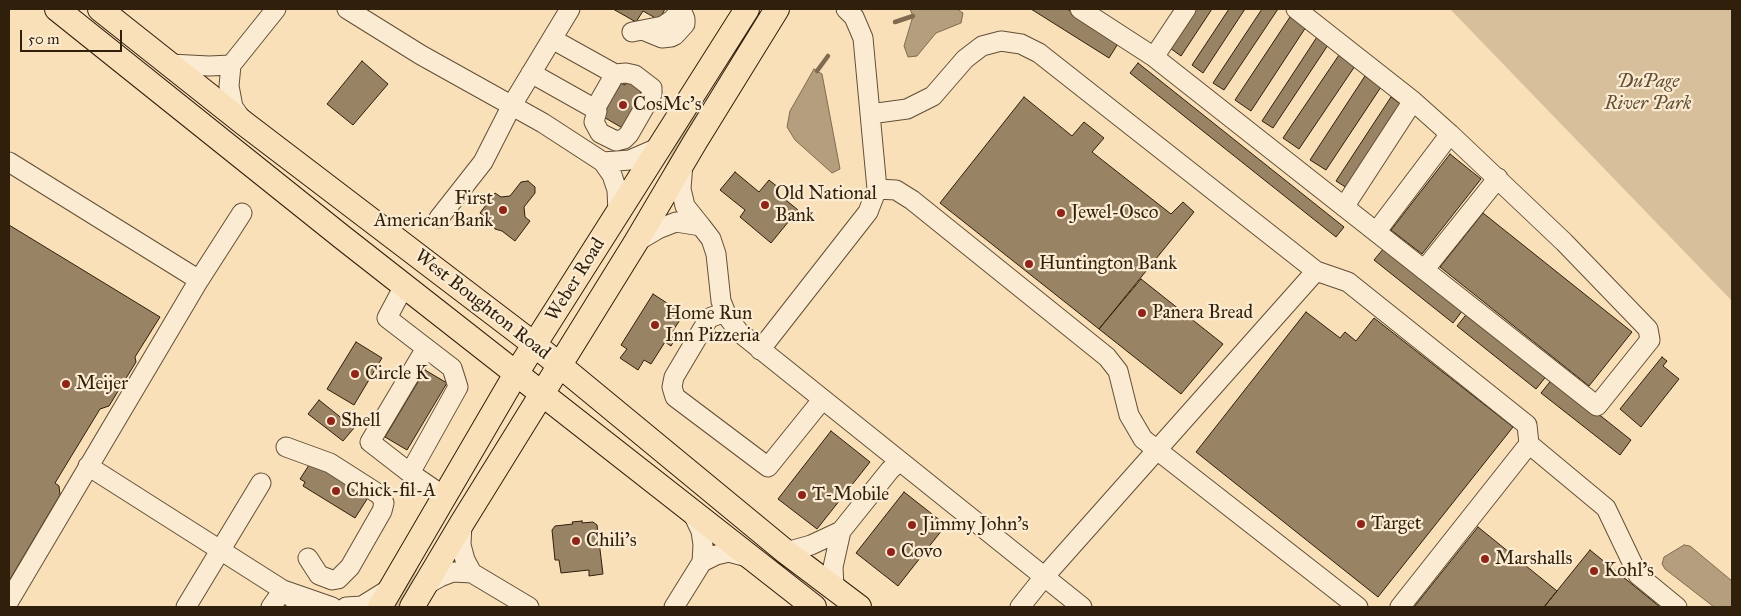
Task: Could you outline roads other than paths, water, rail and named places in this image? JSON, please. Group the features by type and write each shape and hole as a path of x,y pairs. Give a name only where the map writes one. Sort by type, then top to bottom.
{"main road":[{"name":"West Boughton Road","path":"57,9 404,286 517,372 814,607"},
{"name":"West Boughton Road","path":"100,9 245,124 535,345 786,552 859,607"},
{"name":"Weber Road","path":"380,607 517,372 747,9"},
{"name":"Weber Road","path":"412,607 777,9"}],"lane":[{"path":"245,124 234,107 229,86 231,65 276,9"},
{"path":"347,9 421,55 543,123 603,162 612,175 617,190 618,213"},
{"path":"439,218 483,162 512,105 570,9"},
{"path":"638,31 663,26 673,19 681,9"},
{"path":"760,350 868,212 877,189 863,38 854,17 846,9"},
{"path":"1080,9 1154,57 1597,406 1650,340 1648,329 1564,242 1450,134 1413,102 1296,9"},
{"path":"1154,57 1186,9"},
{"path":"552,39 615,74 631,73 652,88 652,94 629,134 620,140 613,140 597,130 594,122 597,110 595,109 615,74"},
{"path":"870,114 907,109 933,96 965,58 982,46 1001,41 1021,44 1039,53 1316,271 1348,282 1527,425 1529,444 1606,508 1638,575 1677,607"},
{"path":"170,64 231,65"},
{"path":"531,72 595,109"},
{"path":"1344,207 1413,102"},
{"path":"1376,232 1450,134"},
{"path":"603,162 630,160 660,147"},
{"path":"9,162 199,280"},
{"path":"683,163 681,190 685,206 711,239 716,254 721,300 725,312 739,332 1082,607"},
{"path":"1424,270 1498,178"},
{"path":"877,189 896,190 912,200 1107,357 1118,371 1130,415 1135,428 1143,440 1358,607"},
{"path":"9,601 199,280 242,212"},
{"path":"636,242 658,229 676,222 701,226"},
{"path":"1020,607 1044,577 1316,271"},
{"path":"404,286 387,318 452,368 458,387 410,473"},
{"path":"725,312 708,318 674,378 672,388 676,397 768,467 822,400"},
{"path":"426,348 370,442 410,473 445,496"},
{"path":"1400,607 1529,444"},
{"path":"286,447 330,463 378,493 384,503 382,511 350,568 338,579 332,580 319,575 308,558"},
{"path":"786,552 811,545 841,531 890,470 899,462"},
{"path":"88,466 283,590 303,607"},
{"path":"186,607 261,483"},
{"path":"692,512 701,531 703,545 702,562"},
{"path":"462,523 461,545 465,560 472,573"},
{"path":"834,587 833,567 841,531"},
{"path":"674,607 702,562 716,554 729,552 753,558"},
{"path":"426,585 453,572 472,573 530,607"},
{"path":"346,607 362,606 392,587"},
{"path":"271,607 283,590"},
{"path":"283,590 332,607"}],"waterway":[{"path":"895,22 913,16"},
{"path":"817,71 828,56"}],"place":[{"name":"CosMc's","path":"623,105"},
{"name":"Old National Bank","path":"765,205"},
{"name":"First American Bank","path":"503,210"},
{"name":"Jewel-Osco","path":"1061,213"},
{"name":"Huntington Bank","path":"1029,264"},
{"name":"Panera Bread","path":"1142,313"},
{"name":"Home Run Inn Pizzeria","path":"655,325"},
{"name":"Circle K","path":"355,374"},
{"name":"Meijer","path":"66,384"},
{"name":"Shell","path":"331,421"},
{"name":"Chick-fil-A","path":"336,491"},
{"name":"T-Mobile","path":"802,495"},
{"name":"Target","path":"1361,524"},
{"name":"Jimmy John's","path":"912,525"},
{"name":"Chili's","path":"576,541"},
{"name":"Covo","path":"891,552"},
{"name":"Marshalls","path":"1485,559"},
{"name":"Kohl's","path":"1594,571"}],"park label":[{"name":"DuPage River Park","path":"1648,93"}]}
